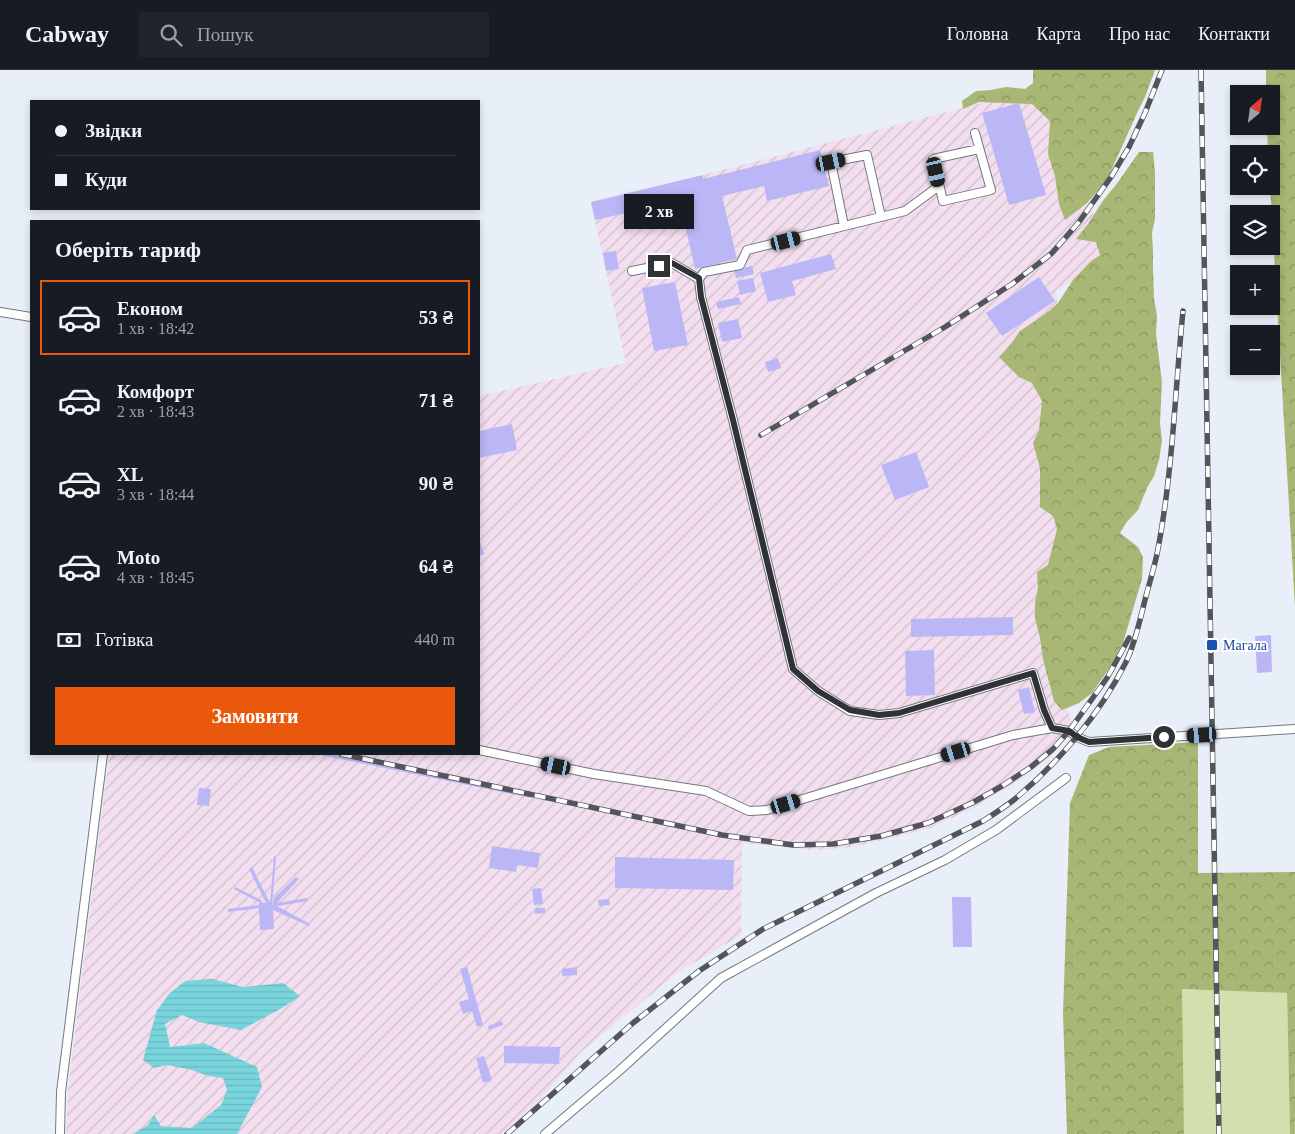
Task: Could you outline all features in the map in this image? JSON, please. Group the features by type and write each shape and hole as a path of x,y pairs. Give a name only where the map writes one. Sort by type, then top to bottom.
{"lane":[{"path":"975,133 991,190 943,201 933,159 979,149"},
{"path":"844,226 831,162 867,154 881,217"},
{"path":"939,186 905,211 747,250 740,264 704,272 699,278 701,297 731,412 793,669 818,691 850,710 879,715 899,713 1033,673 1044,710 1052,728"},
{"path":"632,271 672,263 699,278"},
{"path":"0,312 30,317"},
{"path":"480,750 594,774 706,791 749,811 767,810 1013,735 1052,728 1069,731 1089,742 1295,729"},
{"path":"60,1134 61,1092 103,755"},
{"path":"545,1134 619,1071 721,978 876,892 945,860 996,830 1066,778"}],"shaded area":[{"path":"1043,87 1111,260 1056,291 1060,323 1065,704 1075,729 1050,757 1029,774 975,807 931,828 854,847 815,850 742,843 741,935 677,973 580,1053 535,1106 502,1134 66,1134 68,1090 109,755 480,755 480,396 626,363 591,202"}],"green space":[{"path":"1033,70 1155,70 1145,97 1107,180 1087,203 1065,220 1059,204 1055,176 1048,154 1050,121 1032,104 979,102 963,109 962,101 976,91 1006,87 1025,89 1033,83"},
{"path":"1266,70 1295,70 1295,607 1280,354 1280,325 1278,325 1278,315 1280,315 1280,265 1275,265 1274,255 1280,255 1280,205 1271,205 1271,195 1280,195 1280,145 1268,145 1267,135 1280,135 1280,85 1266,85"},
{"path":"1139,152 1153,152 1155,172 1155,219 1152,233 1154,298 1157,316 1156,334 1162,382 1160,423 1162,441 1154,476 1138,510 1120,533 1138,547 1143,557 1142,579 1123,643 1110,667 1092,693 1079,703 1062,710 1054,701 1035,618 1035,602 1038,587 1037,572 1048,565 1057,529 1053,516 1040,507 1040,468 1033,443 1039,430 1042,401 1032,383 1019,377 999,357 1020,331 1058,303 1073,280 1091,261 1100,255 1096,242 1076,239"},
{"path":"1198,742 1198,873 1295,872 1295,1134 1290,1134 1287,993 1182,989 1184,1134 1067,1134 1063,1014 1070,803 1089,755 1109,747"},
{"path":"1181,989 1287,993 1290,1134 1184,1134"}],"water":[{"path":"212,979 243,987 283,983 300,996 241,1030 199,1022 182,1015 165,1024 170,1047 204,1043 257,1067 262,1087 237,1134 133,1134 148,1125 154,1115 161,1126 192,1128 221,1105 227,1090 223,1078 167,1065 154,1068 143,1060 157,1010 170,993 185,981"}],"building":[{"path":"1019,103 1046,195 1009,205 982,113"},
{"path":"820,150 829,186 767,201 764,186 722,196 737,259 695,269 679,199 666,202 666,204 595,220 591,202 703,175 703,179"},
{"path":"616,251 619,269 606,271 603,253"},
{"path":"831,254 836,269 792,281 796,295 768,302 760,273"},
{"path":"752,266 754,274 736,278 734,270"},
{"path":"1039,277 1055,301 1002,336 986,313"},
{"path":"753,278 756,291 740,295 737,281"},
{"path":"675,282 688,345 654,351 642,288"},
{"path":"739,297 741,304 718,309 716,302"},
{"path":"738,319 742,338 722,342 718,323"},
{"path":"778,358 781,368 768,372 765,362"},
{"path":"512,424 517,450 480,458 480,431"},
{"path":"916,452 929,487 895,500 881,465"},
{"path":"480,541 484,554 480,556"},
{"path":"1013,617 1013,635 911,637 911,619"},
{"path":"1271,635 1272,672 1257,673 1255,636"},
{"path":"934,650 935,695 906,696 905,651"},
{"path":"1029,687 1035,712 1024,714 1018,690"},
{"path":"321,755 336,755 532,795 531,798"},
{"path":"199,788 211,789 209,806 197,805"},
{"path":"492,846 540,853 538,868 517,865 516,872 489,868"},
{"path":"274,856 276,857 272,906 274,898 296,877 299,879 277,903 307,898 308,901 277,906 310,924 309,926 273,910 274,929 260,930 259,908 228,912 228,909 259,905 261,903 234,889 235,887 266,903 249,869 252,867 270,903"},
{"path":"615,857 734,860 733,890 615,888"},
{"path":"541,888 543,904 534,905 532,889"},
{"path":"952,897 971,897 972,947 953,947"},
{"path":"609,899 610,905 599,906 598,900"},
{"path":"535,908 545,908 545,913 535,914"},
{"path":"467,967 483,1025 477,1027 472,1011 463,1014 459,1002 469,999 460,969"},
{"path":"577,967 577,975 562,976 562,969"},
{"path":"502,1021 503,1025 489,1030 488,1026"},
{"path":"504,1046 560,1047 559,1064 504,1063"},
{"path":"484,1056 492,1080 483,1083 476,1058"}],"railway":[{"path":"761,435 945,327 1012,284 1052,253 1079,222 1111,177 1129,147 1162,70"},
{"path":"1201,70 1219,1134"},
{"path":"507,1134 633,1023 699,971 763,929 983,821 1011,802 1031,785 1077,736 1104,700 1126,662 1135,638 1154,567 1167,490 1183,311"},
{"path":"346,755 722,835 793,845 833,844 881,836 928,823 972,803 1031,767 1053,749 1069,731 1107,678 1129,638"}],"place":[{"name":"Магала","path":"1212,645"}],"route":[{"path":"659,266 672,263 699,278 701,297 733,420 793,669 818,691 850,710 879,715 899,713 1033,673 1044,710 1052,728 1069,731 1089,742 1164,737"}]}
